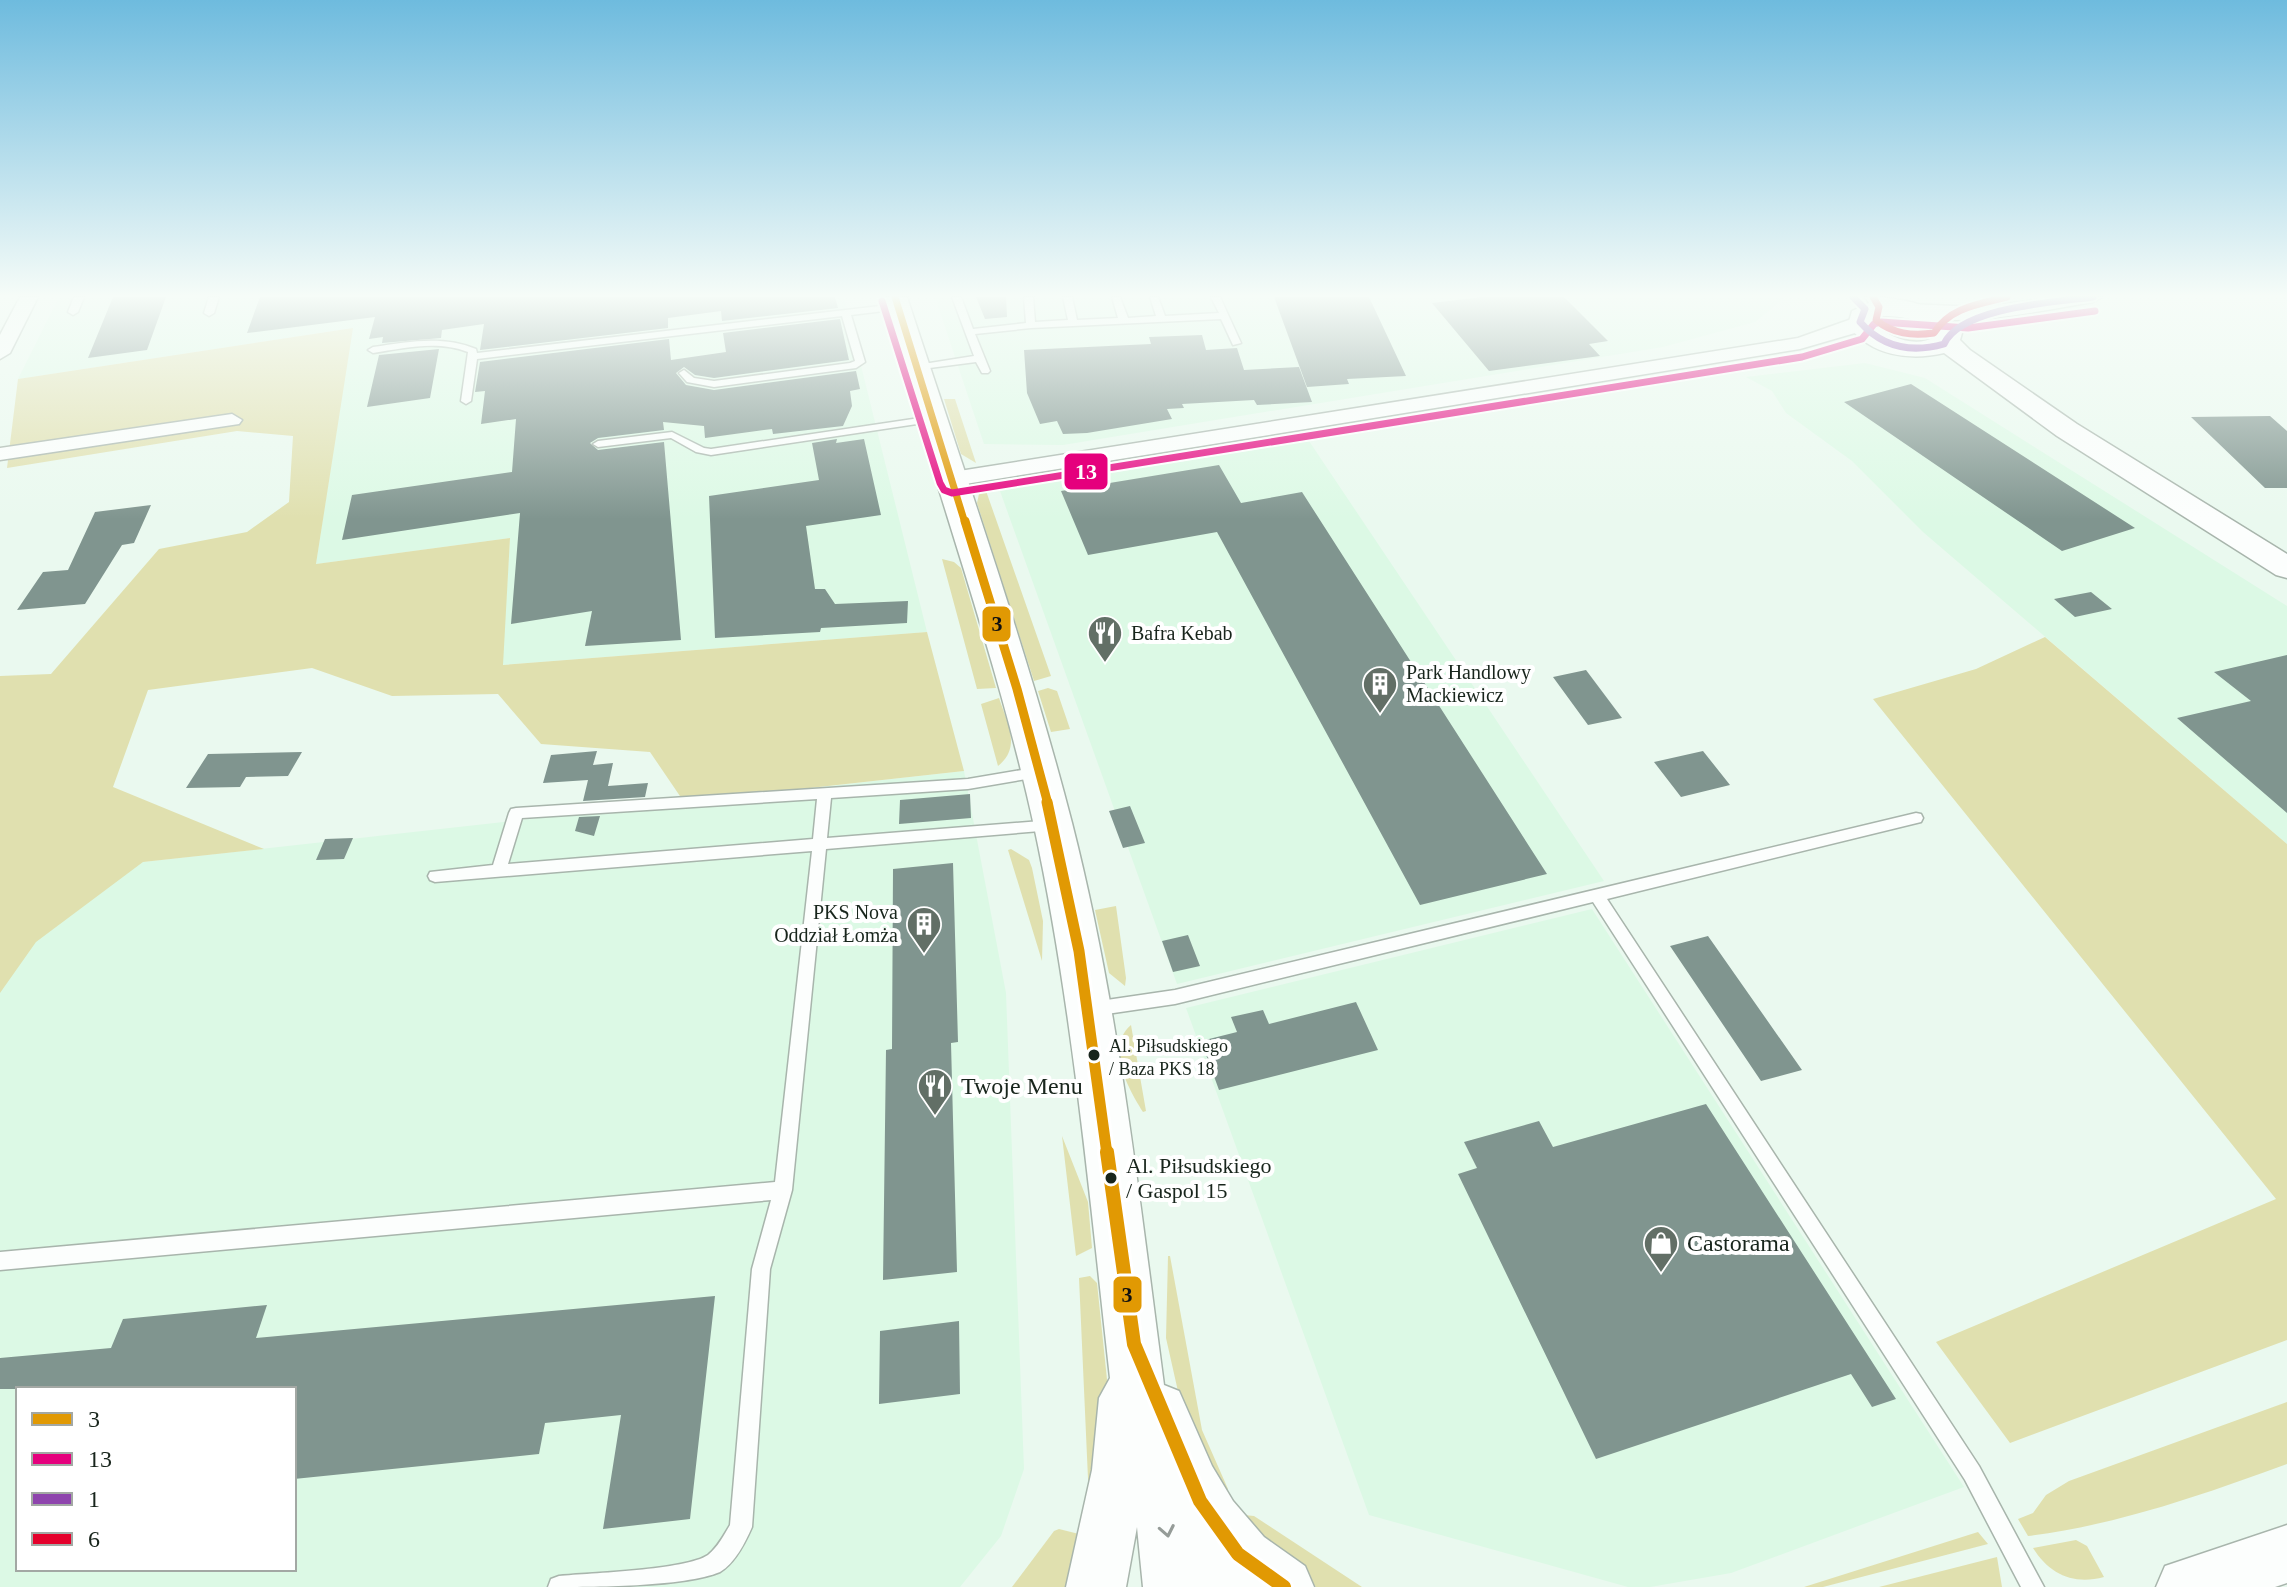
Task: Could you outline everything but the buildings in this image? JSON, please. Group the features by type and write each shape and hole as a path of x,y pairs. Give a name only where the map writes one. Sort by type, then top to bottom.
{"street":[{"path":"918,371 953,479 1053,825 1088,1009 1140,1402 1171,1553 1173,1587"},
{"path":"953,479 1625,371"},
{"path":"1962,371 2067,430 2287,568"},
{"path":"1983,371 2067,430"},
{"path":"0,454 232,420"},
{"path":"1134,1344 1200,1501 1224,1537 1273,1580"},
{"path":"1096,1587 1120,1470 1134,1344"},
{"path":"2186,1587 2287,1554"},
{"path":"1189,1587 1221,1570 1236,1569 1273,1580"}],"lane":[{"path":"466,401 470,371"},
{"path":"684,373 691,380 706,384 812,371"},
{"path":"598,444 672,435 681,437 695,449 711,452 933,419"},
{"path":"499,871 516,813 968,784 1040,772"},
{"path":"559,1587 689,1572 711,1565 730,1547 741,1527 761,1269 783,1190 825,793"},
{"path":"1088,1009 1175,997 1916,818"},
{"path":"435,876 1053,825"},
{"path":"1596,895 1972,1473 2033,1587"},
{"path":"0,1261 783,1190"}],"shaded area":[{"path":"22,371 70,371 18,379"},
{"path":"345,371 862,371 927,632 502,665 510,538 316,564"},
{"path":"960,371 1516,371 1063,445 984,444"},
{"path":"1796,371 1897,371 1925,378 2287,606 2287,844 1923,532 1852,461 1786,413 1772,391 1746,377"},
{"path":"1309,441 1604,881 1177,984 1000,491"},
{"path":"964,771 1006,993 1024,1469 1001,1536 960,1587 0,1587 0,890 143,862"},
{"path":"1592,909 1964,1487 1731,1573 1650,1587 1628,1587 1369,1515 1186,1008"}],"green space":[{"path":"70,371 346,371 316,564 510,538 503,665 927,632 964,771 684,802 650,752 541,744 498,694 392,696 312,668 148,690 113,787 264,849 143,862 36,942 0,993 0,676 51,674 159,549 247,532 289,502 293,436 237,431 7,468 18,379"},
{"path":"944,399 955,399 976,463 961,454"},
{"path":"985,488 1051,676 1034,681 977,503 979,494"},
{"path":"942,559 954,562 961,568 996,688 977,689"},
{"path":"2045,637 2287,844 2287,1340 2010,1443 1936,1342 2276,1199 1873,699 1976,669"},
{"path":"1048,688 1057,691 1070,729 1051,732 1038,691"},
{"path":"999,698 1009,725 1011,743 1005,759 998,766 981,704"},
{"path":"1008,850 1029,860 1032,868 1043,921 1042,961"},
{"path":"1116,906 1125,986 1109,973 1095,910"},
{"path":"1131,1025 1146,1111 1143,1112 1126,1080 1119,1056 1123,1034"},
{"path":"1062,1136 1088,1202 1092,1248 1076,1256"},
{"path":"1168,1256 1202,1430 1228,1489 1221,1498 1186,1427 1166,1338"},
{"path":"1090,1276 1097,1283 1109,1399 1089,1501 1079,1278"},
{"path":"2287,1402 2287,1464 2127,1517 2061,1531 2028,1536 2018,1519 2033,1513 2046,1495 2069,1481"},
{"path":"1244,1515 1254,1516 1362,1587 1316,1587 1267,1551"},
{"path":"1059,1529 1091,1537 1079,1587 1012,1587 1054,1531"},
{"path":"1978,1532 1988,1544 1823,1587 1804,1587"},
{"path":"2076,1540 2087,1546 2104,1577 2083,1580 2064,1576 2047,1565 2033,1548"},
{"path":"1997,1557 2002,1587 1879,1587"}],"transit line":[{"name":"13","path":"904,371 940,483 944,490 952,493 1714,371"},
{"name":"3","path":"918,371 1017,689 1053,825 1079,951 1134,1344 1200,1501 1238,1554 1284,1587"}],"place":[{"name":"Bafra Kebab","path":"1105,664"},
{"name":"Park Handlowy Mackiewicz","path":"1380,715"},
{"name":"PKS Nova Oddział Łomża","path":"924,955"},
{"name":"Al. Piłsudskiego / Baza PKS 18","path":"1094,1055"},
{"name":"Twoje Menu","path":"935,1117"},
{"name":"Al. Piłsudskiego / Gaspol 15","path":"1111,1178"},
{"name":"Castorama","path":"1661,1274"}]}
